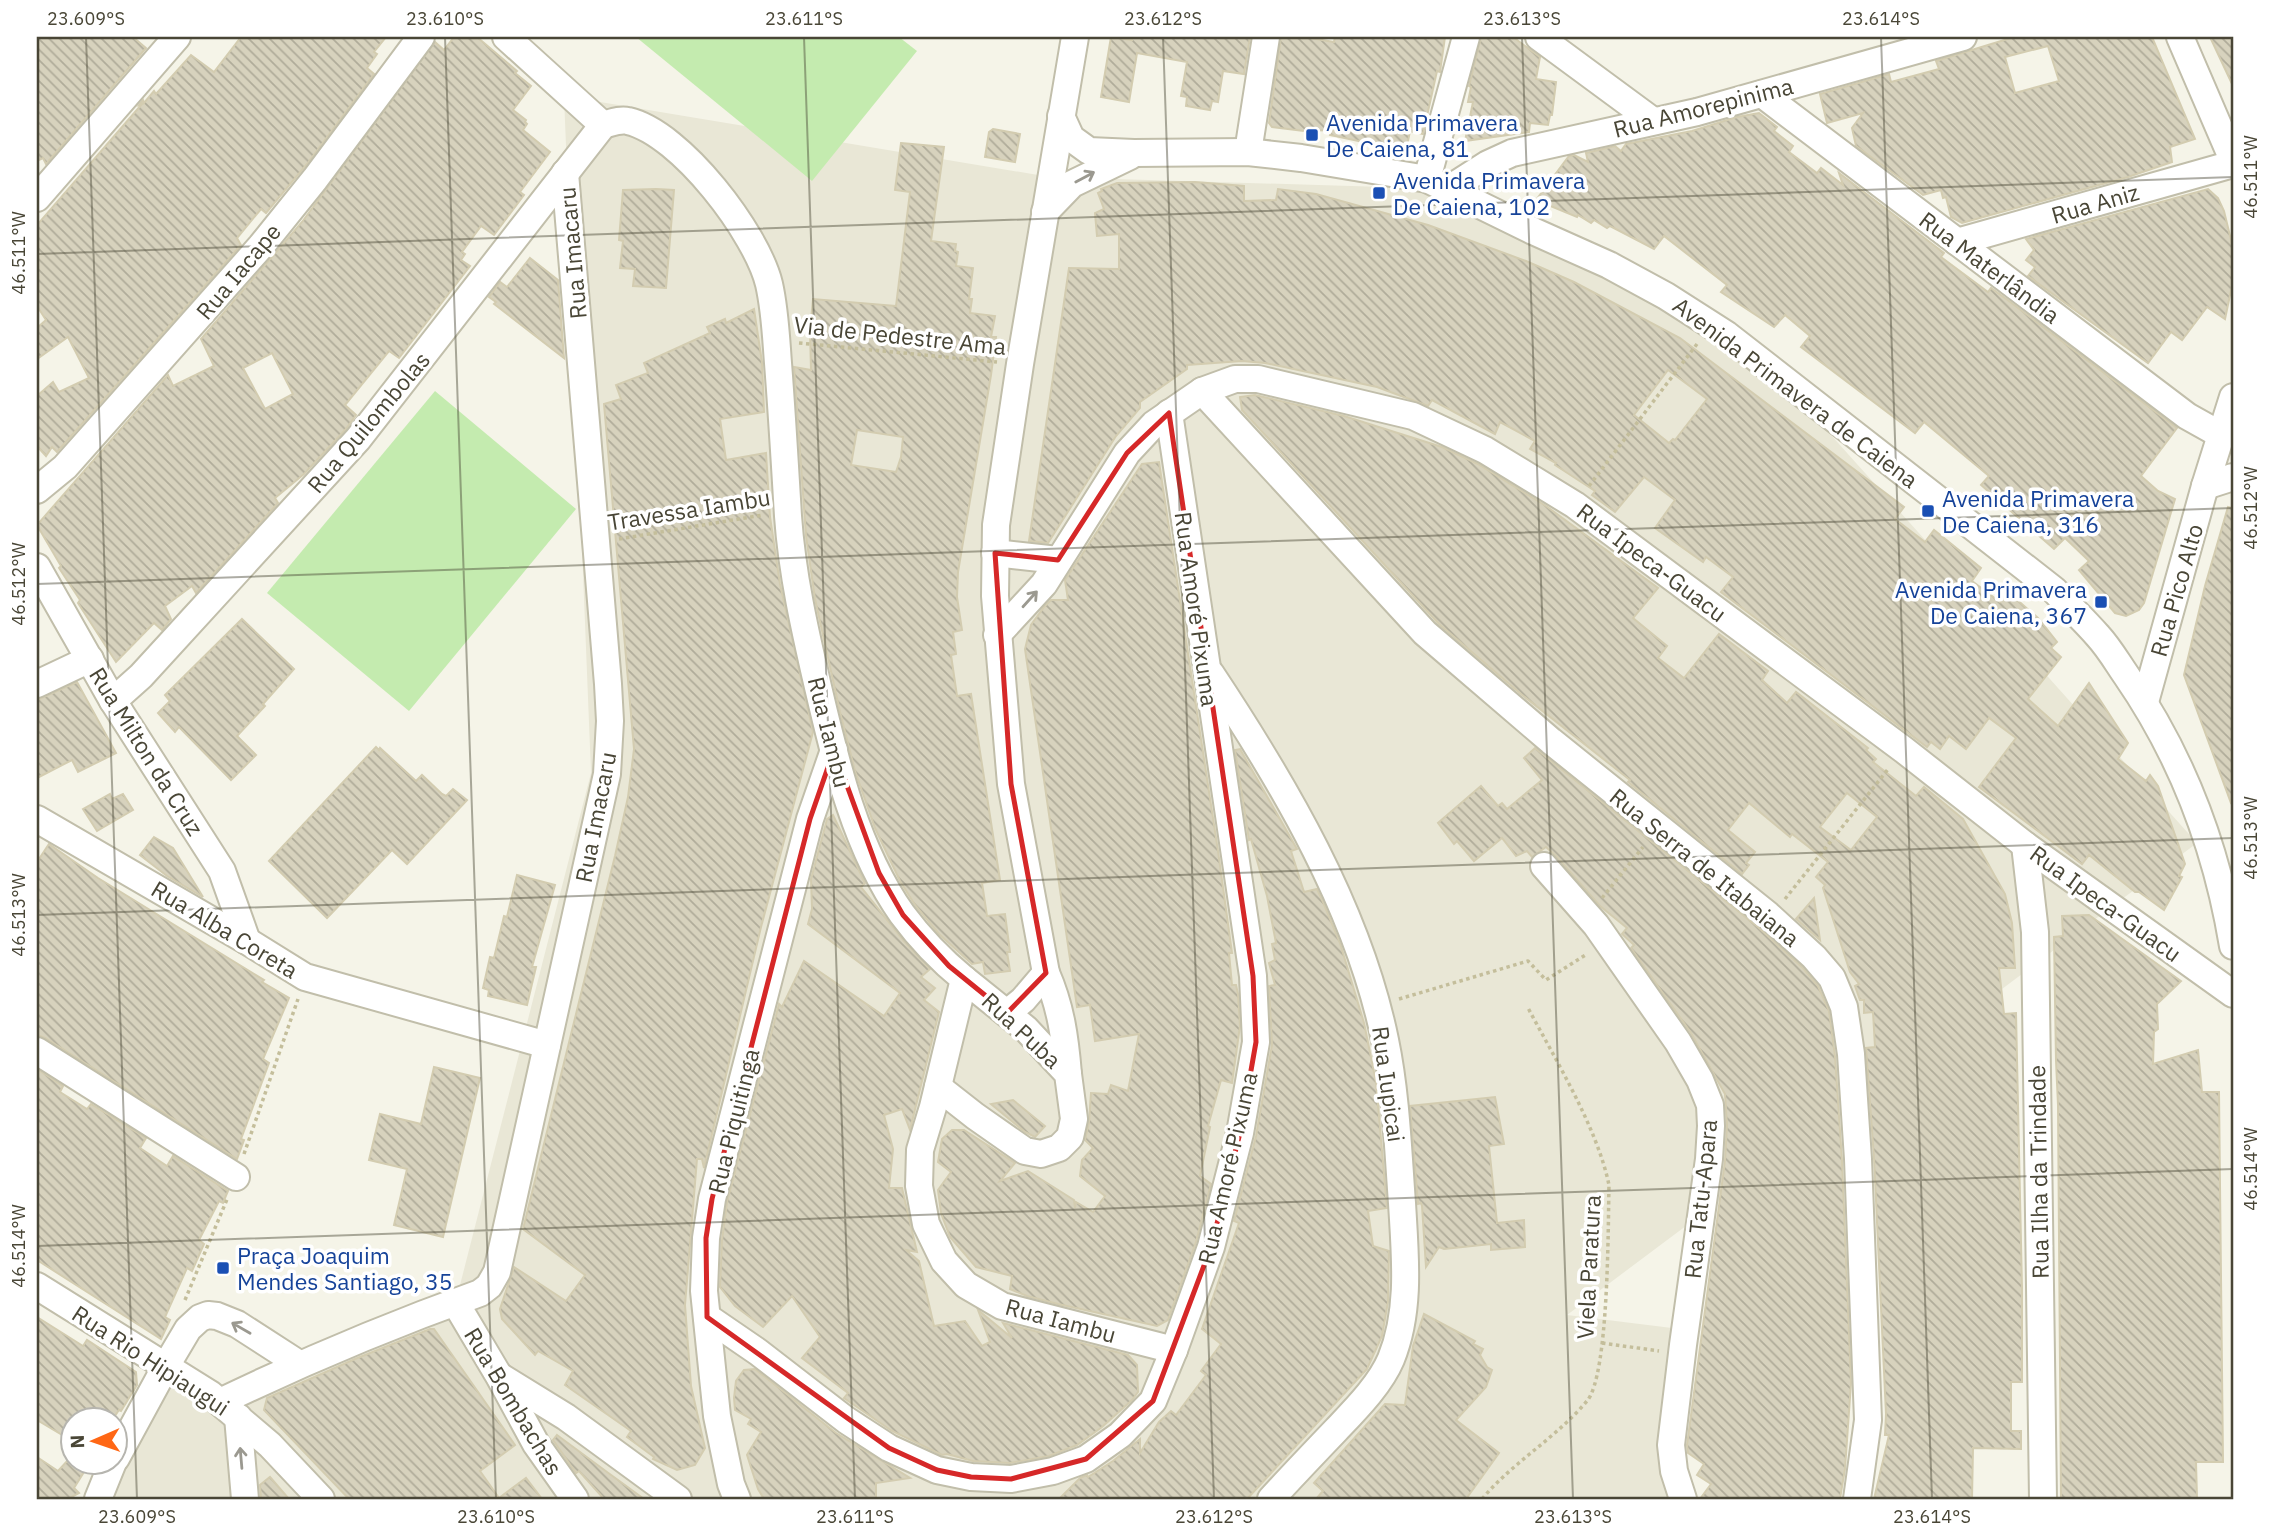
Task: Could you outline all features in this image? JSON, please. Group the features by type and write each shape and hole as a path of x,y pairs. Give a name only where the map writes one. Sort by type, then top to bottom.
{"street":[{"path":"37,198 177,37"},
{"name":"Rua Iacape","path":"37,490 65,467 261,246 315,179 421,37"},
{"path":"506,37 603,125"},
{"path":"1068,1074 1065,1030 1058,1001 1046,973 1011,785 997,635 995,553 996,525 1020,364 1075,37"},
{"path":"1248,152 1266,37"},
{"path":"1438,184 1466,37"},
{"path":"1539,37 1653,121"},
{"name":"Rua Amorepinima","path":"1438,184 1512,153 1762,94 1963,37"},
{"path":"2180,37 2233,162"},
{"name":"Rua Materlândia","path":"1762,94 2188,416 2221,435"},
{"name":"Avenida Primavera de Caiena","path":"1061,116 1072,138 1089,151 1248,152 1301,158 1438,184 1609,265 1666,296 1738,344 2054,590 2100,638 2145,702 2167,741 2191,794 2212,853 2233,946"},
{"name":"Rua Iambu","path":"603,125 626,120 658,135 685,157 748,234 760,257 769,284 776,341 792,561 806,635 848,803 878,873 903,915 964,979 920,1150 919,1186 926,1224 944,1261 966,1285 1002,1306 1174,1350"},
{"name":"Rua Quilombolas","path":"113,701 141,676 358,439 603,125"},
{"path":"1045,212 1072,184 1134,153"},
{"name":"Rua Aniz","path":"1957,242 2233,162"},
{"name":"Rua Imacaru","path":"229,1410 299,1364 480,1293 489,1286 496,1272 607,774 610,734 565,173"},
{"name":"Rua Ipeca-Guacu","path":"997,635 1044,583 1127,453 1154,424 1202,391 1235,379 1258,379 1413,416 1485,450 1575,505 1904,750 2025,845 2233,994"},
{"name":"Rua Serra de Itabaiana","path":"1202,391 1425,633 1550,741 1771,917 1814,957 1832,978 1844,1007 1851,1054 1859,1172 1868,1420 1857,1499"},
{"name":"Rua Pico Alto","path":"2145,702 2205,486 2233,397"},
{"name":"Rua Amoré Pixuma","path":"707,1317 758,1352 846,1420 889,1448 937,1470 971,1477 1011,1479 1053,1471 1086,1459 1120,1434 1153,1401 1215,1234 1240,1133 1256,1042 1253,976 1169,414"},
{"path":"2205,486 2233,477"},
{"path":"995,553 1058,559"},
{"name":"Rua Milton da Cruz","path":"37,567 113,701 222,870 247,941"},
{"path":"37,684 90,659"},
{"name":"Rua Iupicai","path":"1205,665 1255,741 1330,880 1377,1006 1386,1046 1398,1138 1405,1258 1402,1328 1390,1362 1361,1404 1271,1499"},
{"name":"Rua Piquitinga","path":"737,1499 731,1484 717,1416 704,1291 706,1238 712,1199 810,819 834,750"},
{"name":"Rua Alba Coreta","path":"37,819 305,977 547,1045"},
{"name":"Rua Ilha da Trindade","path":"2025,845 2035,932 2043,1499"},
{"name":"Rua Tatu-Apara","path":"1545,866 1607,941 1678,1042 1700,1080 1710,1105 1712,1126 1709,1159 1671,1445 1674,1471 1683,1499"},
{"path":"197,912 217,899 222,870"},
{"path":"1006,1013 1037,986 1046,973"},
{"name":"Rua Puba","path":"938,1087 1025,1151 1041,1154 1059,1148 1070,1137 1074,1119 1068,1074 1039,1041 964,979"},
{"path":"37,1051 236,1177"},
{"name":"Rua Rio Hipiaugui","path":"37,1286 166,1366 229,1410 270,1445 321,1499"},
{"name":"Rua Bombachas","path":"454,1302 536,1444 575,1499"},
{"path":"130,1431 188,1329 200,1318 217,1316 237,1324 299,1364"},
{"path":"499,1376 566,1416 678,1499"},
{"path":"229,1410 245,1499"},
{"path":"98,1499 107,1476"}],"path":[{"path":"1575,505 1710,326"},
{"name":"Via de Pedestre Ama","path":"776,341 1020,364"},
{"name":"Travessa Iambu","path":"596,542 788,511"},
{"path":"1771,917 1904,750"},
{"path":"1587,916 1659,828"},
{"path":"1377,1006 1528,961 1546,980 1607,941"},
{"path":"185,1300 236,1177 305,977"},
{"name":"Viela Paratura","path":"1482,1499 1495,1483 1534,1452 1590,1398 1598,1376 1602,1343 1609,1185 1605,1162 1527,1006"},
{"path":"1602,1343 1682,1354"}],"highlighted area":[{"path":"1169,413 1253,976 1256,1042 1240,1133 1211,1247 1153,1401 1086,1459 1011,1479 971,1477 937,1470 889,1448 707,1317 706,1238 712,1199 810,819 834,750 879,873 903,915 949,966 1007,1013 1046,973 1011,784 995,553 1058,560 1127,453"}],"shaded area":[{"path":"564,96 1050,177 1416,188 1726,318 2197,843 1567,1315 1680,1329 1666,1428 1692,1499 92,1499 103,1476 130,1476 130,1422 153,1376 236,1402 459,1289 591,773"}],"green space":[{"path":"636,37 899,37 917,51 812,181"},
{"path":"435,391 576,509 409,711 267,593"}],"building":[{"path":"37,37 133,37 146,48 46,164 43,158 37,161"},
{"path":"241,37 386,37 374,52 377,54 367,68 374,74 307,164 266,213 261,209 237,238 241,245 57,452 52,447 46,456 37,446 37,396 53,382 59,392 89,378 68,337 37,359 37,328 46,320 37,306 37,225 143,100 144,103 154,91 156,94 191,55 214,72"},
{"path":"454,37 477,37 517,71 515,73 531,86 513,110 526,120 527,124 523,130 550,152 520,192 524,195 494,235 481,226 462,252 465,254 461,260 470,266 399,358 389,351 345,405 356,415 346,429 304,474 275,498 278,503 196,593 192,586 165,606 171,619 162,630 154,623 116,662 78,603 80,600 59,568 61,566 37,525 168,375 173,386 214,366 201,339 302,222 435,42 444,50","holes":["272,353 293,394 265,409 243,368"]},
{"path":"1111,37 1132,40 1132,37 1250,37 1244,74 1223,71 1218,102 1212,101 1210,110 1186,106 1187,97 1181,96 1187,62 1137,53 1129,102 1101,97"},
{"path":"1281,37 1305,37 1334,42 1335,37 1445,37 1440,72 1437,71 1423,134 1410,131 1406,151 1330,135 1331,130 1304,131 1272,127 1269,123"},
{"path":"1481,37 1513,37 1540,57 1536,79 1556,82 1552,115 1548,125 1530,123 1529,132 1465,141 1473,102 1468,102 1469,86"},
{"path":"2014,37 2152,37 2195,139 2170,147 2172,162 2128,177 1962,223 1951,217 1946,197 1943,198 1941,190 1923,195 1856,146 1852,128 1863,113 1827,123 1820,94 1889,74 1891,82 1939,69 1936,61","holes":["2048,46 2059,81 2015,93 2005,57"]},
{"path":"2210,37 2233,37 2233,86"},
{"path":"1759,113 1777,127 1774,131 1793,146 1789,152 1817,173 1821,168 1843,185 1839,173 1944,253 1941,257 1988,292 1991,288 2009,301 2177,428 2141,476 2158,491 2175,499 2144,603 2139,610 2126,616 2115,613 2079,570 2089,561 2065,538 2054,549 1981,485 1989,476 1924,422 1915,433 1801,347 1810,336 1785,315 1774,327 1721,292 1727,285 1664,236 1654,249 1610,226 1607,228 1594,220 1591,223 1578,215 1577,217 1536,200 1569,156 1574,155 1588,162 1586,153 1615,146 1621,151 1626,144 1692,131"},
{"path":"993,129 1020,134 1015,162 985,157 989,132"},
{"path":"901,143 944,147 931,241 956,244 956,266 973,268 970,313 995,316 991,337 996,337 991,375 958,572 957,597 962,630 953,632 956,654 951,655 957,696 971,694 1000,880 982,883 987,916 1005,914 1010,971 985,974 983,962 972,964 939,934 915,905 900,881 875,828 855,771 815,599 806,536 794,367 811,370 813,299 896,306 910,192 895,190","holes":["857,430 903,437 896,472 851,465"]},
{"path":"1195,182 1244,186 1244,201 1276,200 1278,189 1316,194 1428,225 1526,261 1574,282 1680,338 1904,507 1895,519 1925,542 1934,530 1981,568 1972,581 2000,602 2008,592 2038,618 2057,642 2051,648 2061,657 2028,699 2058,726 2089,683 2128,743 2118,759 2146,781 2150,775 2158,786 2185,864 2179,876 2182,877 2164,910 2139,892 2135,892 2089,855 2082,864 1979,787 2016,738 1989,718 1966,749 1949,736 1940,749 1931,742 1927,747 1721,592 1733,577 1706,557 1703,562 1655,528 1675,500 1644,477 1615,512 1592,495 1595,491 1555,465 1556,463 1530,449 1535,441 1500,422 1495,434 1432,400 1428,406 1377,387 1265,363 1242,361 1187,365 1187,369 1140,402 1140,408 1116,436 1048,543 1029,541 1069,268 1119,269 1119,234 1097,236 1095,213 1104,209 1098,193 1101,189 1117,183","holes":["1668,370 1707,399 1675,440 1669,443 1634,415"]},
{"path":"2208,189 2218,198 2224,211 2233,248 2233,281 2225,319 2207,307 2182,340 2171,332 2148,363 2028,276 2035,267 2026,260 2034,250 2026,239"},
{"path":"623,190 674,190 666,288 633,286 635,269 620,268"},
{"path":"530,258 558,280 564,358 494,304 496,302 489,297 500,282 507,287"},
{"path":"754,309 762,362 764,412 720,419 726,460 766,453 770,517 780,584 813,732 761,927 704,1168 702,1159 697,1159 685,1305 691,1386 705,1448 695,1465 677,1470 653,1459 654,1457 627,1437 631,1431 565,1385 573,1371 538,1351 535,1355 502,1319 500,1309 514,1267 566,1301 585,1275 523,1229 615,856 628,797 634,749 604,404 621,399 616,385 648,373 644,363 710,333 707,327 725,319 726,323"},
{"path":"1255,395 1344,416 1442,447 1478,464 1546,506 1658,588 1633,618 1667,646 1658,658 1684,678 1719,634 1768,671 1762,680 1787,703 1796,692 1868,748 1866,750 1876,759 1873,762 1916,796 1924,787 1963,819 2005,894 2012,923 2015,968 1999,968 2004,1014 2016,1013 2022,1288 2022,1382 2011,1382 2011,1431 2021,1431 2021,1449 1973,1448 1972,1499 1874,1499 1889,1435 1885,1435 1874,1158 1866,1048 1875,1047 1873,1012 1864,1013 1864,1000 1860,1000 1855,986 1859,984 1850,972 1823,888 1825,885 1816,877 1828,862 1792,834 1790,837 1749,803 1728,830 1755,852 1746,863 1749,865 1742,874 1439,624 1242,410 1240,397","holes":["1847,793 1877,817 1851,850 1820,827"]},
{"path":"1159,462 1218,851 1232,953 1229,953 1232,985 1236,985 1238,994 1240,1026 1232,1083 1221,1080 1208,1126 1210,1127 1200,1176 1211,1184 1196,1242 1168,1320 1157,1326 1027,1296 1010,1289 1012,1276 976,1267 950,1237 941,1213 938,1190 951,1172 938,1162 942,1139 952,1130 964,1130 1015,1163 1000,1181 1028,1171 1074,1200 1075,1208 1076,1202 1093,1212 1105,1196 1080,1176 1082,1160 1093,1148 1085,1140 1091,1093 1108,1094 1111,1085 1128,1091 1139,1034 1095,1041 1090,1005 1077,1007 1025,649 1031,625 1044,607 1051,600 1068,600 1065,580 1142,464"},
{"path":"2228,507 2233,508 2231,803 2184,675 2205,586"},
{"path":"242,619 294,669 237,736 256,755 231,780 179,727 175,732 158,713 170,701 165,695"},
{"path":"77,682 116,753 78,772 72,760 37,778 37,700"},
{"path":"376,747 416,781 422,775 442,794 446,796 453,789 467,800 407,864 392,850 327,918 269,861"},
{"path":"1535,748 1758,927 1803,968 1818,986 1829,1011 1842,1160 1851,1383 1845,1469 1840,1499 1700,1499 1711,1484 1697,1475 1704,1464 1688,1453 1687,1445 1725,1161 1725,1094 1691,1033 1631,948 1634,945 1622,934 1627,928 1600,906 1556,856 1546,847 1532,857 1527,851 1516,856 1502,838 1474,861 1457,841 1454,844 1438,823 1481,786 1498,806 1502,803 1507,809 1542,780 1524,758"},
{"path":"1240,749 1297,849 1291,851 1304,892 1317,889 1323,902 1340,943 1364,1023 1376,1082 1387,1208 1368,1211 1373,1246 1389,1251 1388,1302 1382,1336 1367,1369 1247,1499 1059,1499 1080,1478 1087,1475 1088,1477 1113,1461 1140,1439 1140,1453 1159,1422 1171,1411 1176,1415 1206,1375 1201,1371 1221,1344 1202,1329 1239,1223 1234,1221 1256,1136 1272,1045 1269,986 1275,985 1269,963 1275,960 1272,944 1276,943 1267,896 1251,839 1249,840 1235,750"},
{"path":"110,794 112,799 123,794 133,810 97,831 83,809"},
{"path":"833,815 865,883 861,887 930,969 921,977 935,988 924,1000 939,1012 910,1130 902,1109 884,1115 893,1149 889,1188 902,1188 917,1252 906,1250 919,1261 934,1326 965,1321 982,1346 990,1342 978,1310 1012,1338 1003,1323 1128,1355 1137,1365 1138,1392 1132,1400 1077,1445 1049,1456 1010,1463 973,1461 942,1455 892,1431 844,1398 848,1393 802,1358 820,1337 792,1296 763,1327 735,1306 720,1287 727,1202 779,1004 782,1007 804,961 884,1016 900,993 808,924 812,909 811,879 827,819"},
{"path":"154,837 173,848 203,897 167,876 140,855"},
{"path":"49,844 98,878 289,998 263,1059 269,1063 241,1139 244,1140 237,1159 37,1035 37,862"},
{"path":"517,875 555,885 532,967 536,967 527,1005 488,996 489,990 483,988 490,957 494,958 504,916 507,917"},
{"path":"1814,898 1820,940 1796,919"},
{"path":"2089,915 2181,981 2157,1004 2158,1029 2154,1032 2153,1064 2198,1050 2202,1092 2219,1092 2223,1462 2196,1462 2197,1498 2061,1499 2054,937 2063,936 2062,916"},
{"path":"434,1067 480,1078 443,1237 394,1225 407,1169 369,1160 380,1114 421,1124"},
{"path":"37,1069 63,1086 60,1092 87,1109 91,1104 146,1138 140,1148 167,1166 173,1156 228,1191 223,1203 219,1201 199,1240 204,1244 192,1271 187,1268 165,1317 170,1320 161,1339 37,1260"},
{"path":"1495,1097 1504,1144 1489,1146 1497,1223 1524,1220 1525,1247 1491,1250 1491,1244 1444,1249 1439,1247 1426,1267 1410,1106"},
{"path":"1013,1100 1045,1126 1035,1137 991,1104"},
{"path":"1424,1314 1475,1341 1473,1344 1483,1349 1480,1355 1492,1370 1486,1387 1456,1420 1499,1453 1466,1499 1316,1499 1323,1491 1314,1483 1385,1404 1405,1405 1413,1346"},
{"path":"37,1317 83,1346 87,1340 136,1372 137,1385 124,1406 60,1406 60,1434 37,1420"},
{"path":"434,1329 515,1445 480,1471 499,1498 526,1478 542,1499 349,1499 264,1410 267,1398"},
{"path":"755,1369 836,1433 910,1478 876,1483 876,1499 764,1499 747,1455 761,1432 748,1424 751,1419 735,1410 734,1398 736,1381 744,1370"},
{"path":"557,1435 644,1499 604,1499 579,1471 576,1473 553,1440"},
{"path":"37,1457 58,1471 60,1469 60,1476 82,1476 74,1488 79,1493 68,1499 37,1499"},
{"path":"270,1477 289,1499 261,1499 260,1485"}],"place":[{"name":"Avenida Primavera De Caiena, 81","path":"1312,135"},
{"name":"Avenida Primavera De Caiena, 102","path":"1379,193"},
{"name":"Avenida Primavera De Caiena, 316","path":"1928,511"},
{"name":"Avenida Primavera De Caiena, 367","path":"2101,602"},
{"name":"Praça Joaquim Mendes Santiago, 35","path":"223,1268"}]}
